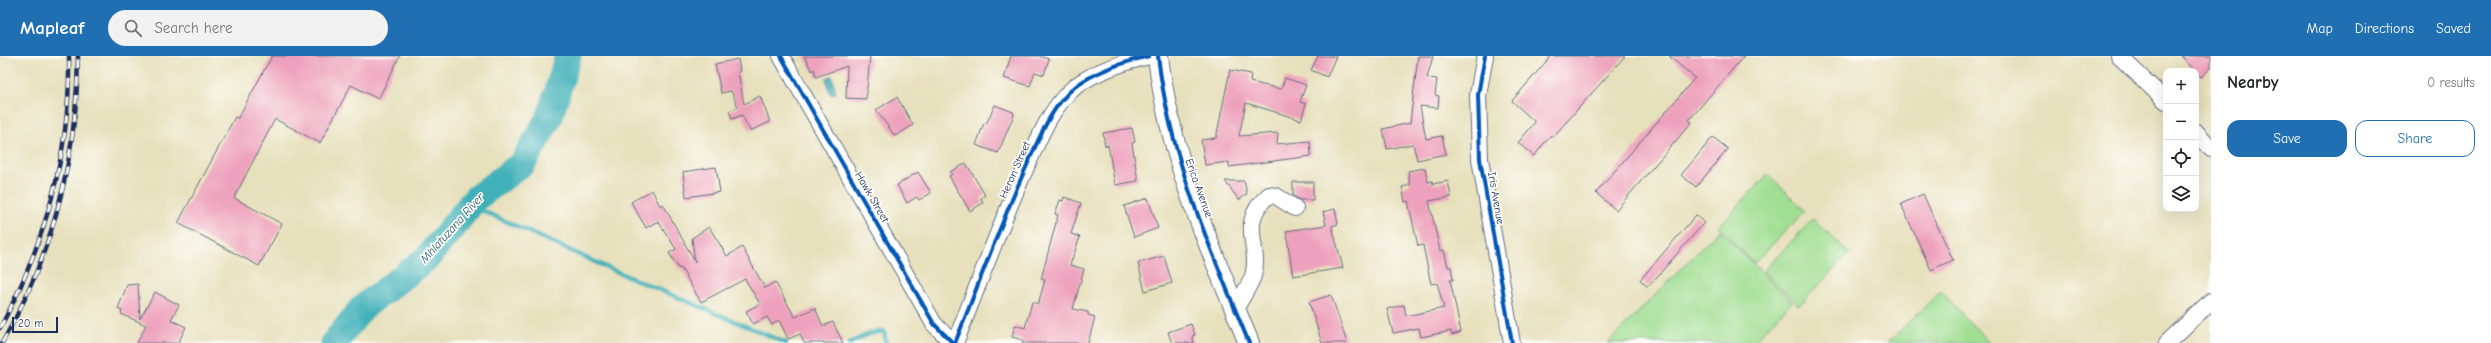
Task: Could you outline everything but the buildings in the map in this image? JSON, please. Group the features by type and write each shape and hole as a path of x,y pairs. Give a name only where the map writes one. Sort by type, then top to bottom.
{"street":[{"name":"Hawk Street","path":"781,56 934,324 954,343"},
{"name":"Heron Street","path":"954,343 1012,197 1041,135 1058,104 1076,86 1096,75 1149,56"},
{"name":"Erica Avenue","path":"1158,56 1167,112 1182,171 1249,343"},
{"name":"Iris Avenue","path":"1485,56 1478,95 1480,159 1512,343"},
{"path":"2119,56 2163,98"},
{"path":"2199,135 2211,148"},
{"path":"1235,309 1253,276 1255,264 1251,240 1252,226 1257,209 1270,195 1276,196 1295,208"},
{"path":"2166,343 2211,301"}],"green space":[{"path":"1768,174 1805,211 1754,263 1718,227"},
{"path":"1813,219 1849,253 1799,306 1763,271"},
{"path":"1719,230 1792,302 1753,343 1608,343"},
{"path":"1941,291 1989,343 1887,343"}],"water":[{"path":"832,76 836,93 830,94 826,78"}],"waterway":[{"name":"Mhlatuzana River","path":"334,343 362,308 427,258 476,198 523,163 550,116 568,56"},
{"path":"470,205 615,271 786,343"},
{"path":"850,343 869,334 884,331 886,343"}],"railway":[{"path":"0,328 30,264 42,231 52,196 60,162 65,127 69,56"},
{"path":"2,343 20,309 35,275 59,204 73,131 77,94 78,56"}],"cycle path":[{"path":"781,56 934,324 953,343"},
{"path":"955,343 1009,208 1037,142 1053,112 1060,102 1076,86 1092,76 1130,61 1149,56"},
{"path":"1158,56 1172,131 1193,202 1206,238 1249,343"},
{"path":"1485,56 1478,95 1480,159 1512,343"}]}
